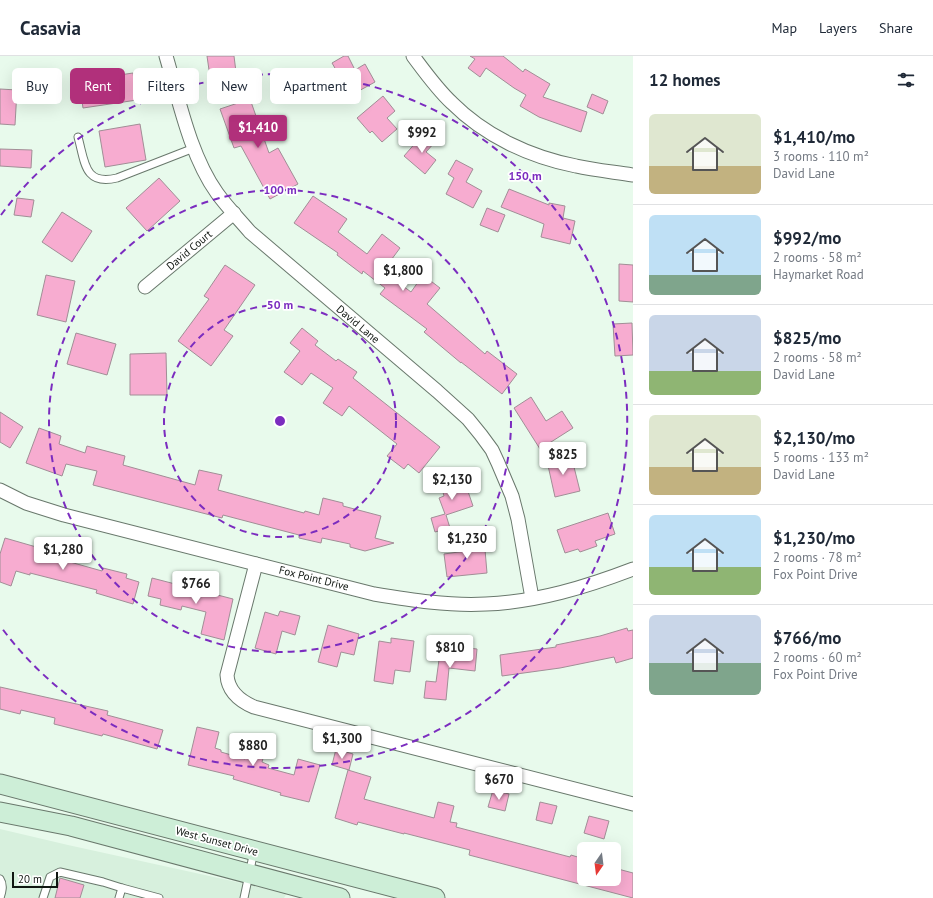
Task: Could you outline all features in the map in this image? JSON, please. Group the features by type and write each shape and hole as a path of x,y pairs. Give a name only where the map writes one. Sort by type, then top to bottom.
{"main road":[{"name":"West Sunset Drive","path":"0,784 435,898"},
{"path":"0,812 71,826 340,898"}],"street":[{"name":"David Lane","path":"166,56 183,118 194,148 216,192 250,232 437,391 468,419 481,435 498,463 512,496 518,519 532,598"},
{"path":"413,56 427,75 452,103 473,121 498,137 524,150 550,159 576,166 633,175"},
{"name":"David Court","path":"145,287 234,213"},
{"name":"Fox Point Drive","path":"0,490 26,503 64,515 374,594 415,601 450,604 486,604 532,598 561,593 599,582 633,569"},
{"path":"256,564 227,676 228,684 234,694 245,703 285,715 633,804"}],"lane":[{"path":"78,137 89,173 97,179 107,180 117,178 194,148"},
{"path":"244,898 254,851"},
{"path":"44,898 50,877 60,872 96,880 159,898"},
{"path":"0,879 2,882 2,889 0,898"},
{"path":"120,898 122,888"}],"shaded area":[{"path":"0,829 287,893 284,898 0,898"}],"building":[{"path":"207,56 234,56 236,68 209,68"},
{"path":"344,56 348,56 354,68 335,68 332,63"},
{"path":"470,56 503,56 523,72 525,69 550,84 543,97 587,112 581,132 539,117 520,106 526,95 486,68 480,77 468,68 475,59"},
{"path":"365,64 375,82 361,90 361,68 358,68"},
{"path":"133,73 133,101 125,102 125,74"},
{"path":"0,89 12,90 12,104 16,104 15,125 0,124"},
{"path":"592,94 608,101 603,114 587,107"},
{"path":"383,96 395,111 387,118 397,129 382,142 372,131 370,133 357,118"},
{"path":"82,104 110,104 83,108"},
{"path":"235,104 252,104 269,153 278,148 298,184 270,199 241,146 234,148 220,109"},
{"path":"140,124 146,160 105,167 99,131"},
{"path":"424,133 435,142 426,152 436,160 425,174 404,156"},
{"path":"0,149 32,150 31,168 0,166"},
{"path":"456,160 473,169 466,182 482,191 473,208 446,194 454,178 448,174"},
{"path":"159,178 180,201 147,231 126,208"},
{"path":"509,189 549,205 549,203 565,206 563,218 575,221 570,244 541,237 544,224 501,207"},
{"path":"313,196 347,219 338,232 367,254 382,234 400,248 383,271 411,292 423,275 440,288 427,304 485,354 487,351 517,374 502,394 461,363 424,332 427,329 380,294 385,288 363,271 362,274 337,255 338,253 294,223"},
{"path":"17,198 34,200 31,217 14,215"},
{"path":"487,208 505,215 498,232 480,225"},
{"path":"62,212 92,231 72,262 42,242"},
{"path":"619,264 633,265 633,302 619,301"},
{"path":"225,265 255,285 224,330 233,336 211,366 178,341 209,299 204,296"},
{"path":"46,275 75,281 66,322 37,315"},
{"path":"632,323 633,355 615,356 613,324"},
{"path":"302,328 318,341 315,345 336,361 338,359 357,372 353,378 440,447 419,473 408,464 404,469 387,456 397,444 349,406 342,416 323,403 333,388 311,373 302,385 284,372 300,351 290,343"},
{"path":"76,333 116,344 107,375 67,364"},
{"path":"166,353 167,395 130,395 130,354"},
{"path":"531,397 546,421 562,411 573,428 540,449 514,408"},
{"path":"0,412 23,427 10,448 0,442"},
{"path":"39,428 61,436 59,444 85,453 87,446 125,456 123,465 195,485 199,470 222,475 218,490 304,513 305,511 319,515 323,498 343,503 343,506 381,516 375,538 394,543 365,551 350,547 350,544 322,538 321,543 299,538 299,535 223,515 222,518 93,485 97,471 66,464 62,476 26,463"},
{"path":"571,455 580,491 555,497 547,461"},
{"path":"462,474 473,506 446,515 450,528 435,532 431,518 445,514 439,498 444,496 440,482"},
{"path":"608,513 615,534 595,541 597,546 580,552 578,549 565,553 557,530"},
{"path":"5,538 71,557 70,562 102,571 103,568 127,574 126,578 139,582 133,604 96,593 97,590 30,573 30,575 16,571 11,586 0,582 0,554"},
{"path":"484,538 487,573 447,577 444,554 466,551 465,540"},
{"path":"152,578 233,599 224,640 201,634 206,612 182,606 181,610 160,605 161,599 148,596"},
{"path":"280,611 300,616 295,635 282,631 276,654 255,648 265,612 278,616"},
{"path":"328,625 359,634 354,655 341,652 337,667 318,662"},
{"path":"627,628 628,631 633,630 633,658 616,663 614,657 560,668 502,676 500,655 556,647 556,645 600,636"},
{"path":"391,638 414,641 410,672 395,670 393,684 374,681 379,641 391,643"},
{"path":"441,645 477,649 475,671 449,668 446,700 424,698 426,681 436,682"},
{"path":"0,687 108,711 107,715 163,730 157,749 103,734 102,736 54,724 55,718 21,710 20,714 0,709"},
{"path":"197,727 219,732 215,748 221,750 221,752 245,759 250,743 266,748 262,762 269,765 268,768 294,775 298,759 320,765 309,802 280,795 281,793 233,779 234,776 188,765"},
{"path":"336,749 353,754 349,770 332,765"},
{"path":"348,770 371,777 364,799 434,818 438,802 454,806 450,822 457,823 456,827 570,857 571,855 577,857 577,883 469,855 470,850 358,822 357,825 335,818"},
{"path":"493,790 509,794 505,811 488,807"},
{"path":"540,802 557,806 552,824 536,820"},
{"path":"589,816 609,821 604,839 584,833"},
{"path":"621,870 633,873 633,898 587,886 621,886"},
{"path":"60,878 84,885 80,898 55,898"}]}
